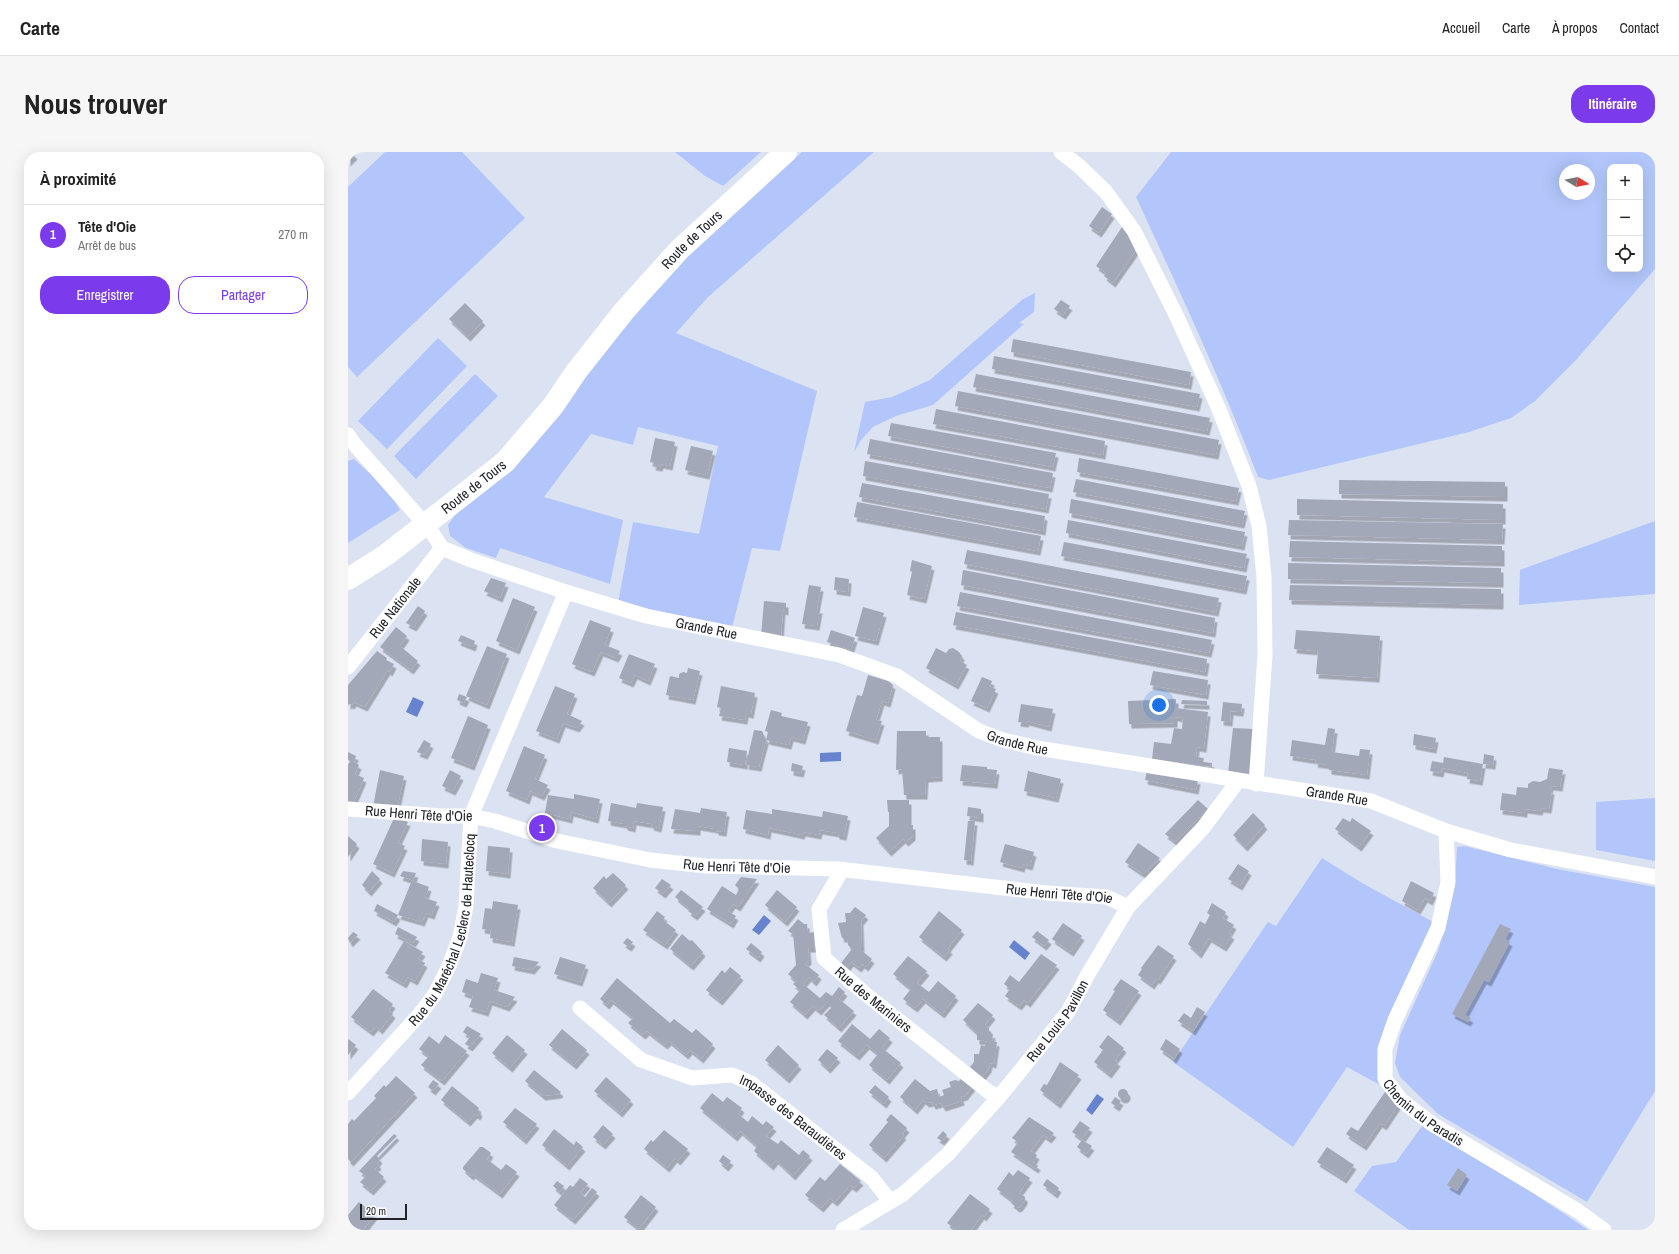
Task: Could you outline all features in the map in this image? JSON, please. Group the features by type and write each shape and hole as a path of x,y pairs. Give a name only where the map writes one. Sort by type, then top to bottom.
{"main road":[{"name":"Route de Tours","path":"348,579 386,555 494,452 576,372 624,311 680,249 786,152"},
{"name":"Route de Tours","path":"348,565 422,520"}],"street":[{"path":"1061,152 1079,166 1106,192 1134,231 1183,329 1218,407 1249,486 1259,526 1264,577 1265,655 1256,784"},
{"path":"348,435 422,520 442,548"},
{"name":"Grande Rue","path":"442,548 471,560 566,592 657,618 847,658 897,676 979,731 1003,740 1037,748 1256,784 1314,790 1371,801 1446,831 1511,850 1655,877"},
{"name":"Rue Nationale","path":"348,667 442,548"},
{"name":"Rue du Maréchal Leclerc de Hauteclocq","path":"348,1093 420,1014 435,994 449,966 460,937 466,906 471,816 566,592"},
{"name":"Rue Louis Pavillon","path":"843,1230 904,1194 947,1155 999,1097 1068,1012 1083,982 1128,907 1203,828 1238,781"},
{"name":"Rue Henri Tête d'Oie","path":"348,809 442,816 471,816 495,821 558,841 650,860 706,866 838,868 1047,893 1107,897 1128,907"},
{"name":"Chemin du Paradis","path":"1446,831 1448,882 1438,928 1395,1020 1385,1049 1385,1079 1401,1100 1432,1124 1578,1211 1604,1230"},
{"name":"Rue des Mariniers","path":"838,868 838,877 819,909 824,958 869,997 989,1092 999,1097"},
{"name":"Impasse des Baraudières","path":"580,1008 641,1060 692,1078 732,1075 751,1083 872,1178 890,1201"}],"shaded area":[{"path":"385,152 462,152 525,218 357,377 348,367 348,187"},
{"path":"675,152 761,152 723,186 705,176"},
{"path":"802,152 874,152 708,297 676,333 817,391 780,551 752,548 732,628 618,603 633,522 699,534 718,446 638,427 633,445 591,434 544,497 623,520 610,584 500,548 496,558 466,548 450,536 448,525 455,515 592,367 669,275 727,216"},
{"path":"1171,152 1655,152 1655,269 1576,360 1535,401 1511,418 1469,432 1269,480 1258,477 1215,371 1136,197"},
{"path":"1035,293 1034,312 1019,323 1024,324 933,405 896,416 873,427 861,440 854,452 865,402 892,397 930,380 1023,299"},
{"path":"438,338 467,366 387,449 358,421"},
{"path":"475,374 498,396 416,479 394,456"},
{"path":"354,459 387,489 400,510 348,543 348,461"},
{"path":"1655,521 1655,594 1519,605 1520,570"},
{"path":"413,697 424,702 417,717 406,712"},
{"path":"841,752 841,761 820,762 820,753"},
{"path":"1655,798 1655,861 1596,850 1596,802"},
{"path":"1464,846 1557,869 1655,887 1655,1091 1587,1202 1438,1114 1400,1077 1395,1063 1400,1035 1438,951 1455,886 1457,847"},
{"path":"1322,858 1362,883 1435,923 1379,1047 1380,1085 1347,1067 1293,1147 1173,1062 1268,922 1276,926"},
{"path":"764,915 771,921 759,935 752,930"},
{"path":"1014,940 1030,953 1025,960 1009,947"},
{"path":"1097,1094 1104,1099 1092,1115 1086,1110"},
{"path":"1425,1122 1588,1230 1409,1230 1354,1191 1372,1166 1396,1162"}],"building":[{"path":"348,152 352,152 355,155 348,162"},
{"path":"1102,207 1112,214 1099,233 1089,226"},
{"path":"1122,227 1132,234 1139,246 1113,283 1104,276 1106,273 1096,266"},
{"path":"1061,300 1070,306 1063,315 1054,309"},
{"path":"465,303 483,321 468,337 449,319"},
{"path":"1013,339 1191,372 1189,385 1011,352"},
{"path":"994,356 1200,394 1197,407 992,369"},
{"path":"976,374 1210,418 1207,431 973,387"},
{"path":"958,391 1219,440 1216,455 955,406"},
{"path":"936,409 1105,441 1103,455 933,424"},
{"path":"891,423 1056,453 1053,467 888,436"},
{"path":"655,438 675,442 670,466 661,464 660,467 653,466 654,463 650,462"},
{"path":"870,439 1053,473 1050,488 867,454"},
{"path":"691,446 713,451 707,475 685,470"},
{"path":"1079,458 1239,488 1236,501 1077,472"},
{"path":"865,461 1049,494 1046,509 863,476"},
{"path":"1076,479 1245,511 1242,524 1073,492"},
{"path":"1339,480 1505,482 1505,497 1339,494"},
{"path":"862,483 1045,516 1043,531 859,497"},
{"path":"1071,499 1245,532 1242,546 1069,513"},
{"path":"1297,499 1503,504 1503,520 1297,515"},
{"path":"857,502 1041,536 1038,551 854,517"},
{"path":"1068,520 1247,554 1244,568 1066,533"},
{"path":"1289,520 1503,524 1502,540 1288,535"},
{"path":"1290,541 1502,546 1502,562 1289,557"},
{"path":"1064,542 1247,576 1244,590 1061,556"},
{"path":"967,550 1219,598 1216,612 964,564"},
{"path":"912,560 932,566 924,599 907,595 912,572 910,571"},
{"path":"1288,563 1501,568 1501,583 1288,579"},
{"path":"963,570 1215,618 1213,633 961,585"},
{"path":"835,577 849,579 848,592 834,590"},
{"path":"491,578 506,583 500,598 484,591"},
{"path":"809,585 821,587 817,609 820,609 817,626 802,624"},
{"path":"1290,585 1501,589 1501,605 1289,600"},
{"path":"960,592 1212,640 1209,653 957,606"},
{"path":"513,598 535,607 517,650 496,641"},
{"path":"764,601 786,603 786,611 783,610 781,637 761,636"},
{"path":"418,606 425,611 414,627 406,623"},
{"path":"863,607 884,613 876,641 855,636"},
{"path":"956,612 1207,659 1205,672 953,625"},
{"path":"590,620 611,628 605,645 620,651 616,658 601,652 592,672 572,664"},
{"path":"396,627 407,636 400,646 418,661 411,670 380,647"},
{"path":"831,630 855,638 851,650 827,642"},
{"path":"1296,630 1380,636 1377,678 1316,674 1318,651 1294,649"},
{"path":"461,635 475,641 473,647 458,641"},
{"path":"487,646 507,654 487,705 466,696"},
{"path":"936,648 946,653 949,649 953,648 962,656 960,661 967,665 956,685 926,668"},
{"path":"377,651 387,658 386,660 394,664 390,672 388,670 365,707 354,702 352,705 348,705 348,685"},
{"path":"629,654 655,664 648,681 635,675 631,683 619,678"},
{"path":"688,668 700,671 693,700 666,695 670,676 679,678 679,674 683,672 687,673"},
{"path":"1153,671 1208,680 1206,695 1150,685"},
{"path":"868,675 888,681 893,685 888,703 882,701 876,720 882,721 876,740 846,731 857,695 862,696"},
{"path":"982,677 992,681 990,687 996,689 987,708 971,701"},
{"path":"555,686 575,694 567,714 582,721 577,728 563,723 557,739 536,731"},
{"path":"721,686 755,693 751,714 746,713 745,720 719,716 721,708 717,707"},
{"path":"459,694 467,697 464,703 457,700"},
{"path":"1176,699 1176,708 1208,712 1204,748 1197,747 1196,757 1204,758 1203,762 1212,763 1212,767 1152,759 1154,742 1171,744 1174,728 1182,729 1183,718 1175,717 1175,723 1129,724 1128,701"},
{"path":"1182,700 1207,701 1207,705 1181,704"},
{"path":"1223,702 1242,704 1241,712 1231,711 1230,722 1221,721"},
{"path":"1021,704 1053,709 1049,727 1027,721 1026,723 1018,722"},
{"path":"771,710 782,713 781,716 808,722 803,740 791,737 789,745 766,740 768,732 765,731"},
{"path":"468,716 488,725 472,766 451,758"},
{"path":"1233,728 1254,729 1249,777 1228,774"},
{"path":"1328,728 1335,729 1332,752 1359,756 1360,749 1370,750 1367,775 1329,770 1329,765 1315,763 1316,760 1290,756 1292,740 1325,745"},
{"path":"754,730 762,731 766,740 759,767 746,765"},
{"path":"897,731 926,731 926,737 940,737 940,777 926,778 925,795 904,795 902,769 896,770"},
{"path":"1414,734 1436,738 1434,749 1413,745"},
{"path":"424,740 431,744 425,755 417,752"},
{"path":"524,746 545,755 535,779 548,785 542,796 530,791 527,800 506,791"},
{"path":"729,748 747,751 745,765 727,762"},
{"path":"348,752 356,756 354,762 359,765 355,774 364,778 353,804 348,804 348,765 350,761 348,760"},
{"path":"1484,754 1494,756 1493,765 1483,764"},
{"path":"1444,757 1483,764 1480,781 1467,779 1468,773 1442,768 1441,773 1430,771 1432,761 1443,763"},
{"path":"792,763 803,766 801,773 791,771"},
{"path":"962,765 987,767 987,769 997,770 995,784 960,781"},
{"path":"1549,768 1563,770 1560,787 1551,786 1550,790 1552,790 1549,809 1541,808 1540,811 1525,809 1525,813 1500,810 1502,793 1516,795 1517,787 1528,788 1528,784 1533,781 1540,782 1547,779"},
{"path":"380,770 404,776 397,809 373,807"},
{"path":"450,770 461,776 453,791 442,786"},
{"path":"1147,770 1198,780 1196,790 1145,780"},
{"path":"1028,771 1061,779 1056,798 1024,791"},
{"path":"574,794 600,799 596,819 571,812 570,819 545,813 548,795 574,799"},
{"path":"887,800 909,800 909,825 913,825 913,836 906,842 903,839 889,852 876,838 889,826"},
{"path":"1198,800 1208,809 1175,842 1165,834"},
{"path":"611,803 636,808 637,803 663,807 659,828 651,826 652,824 634,821 633,828 625,826 625,824 608,821"},
{"path":"968,807 981,809 981,818 967,816"},
{"path":"701,808 727,812 724,832 698,826 698,831 671,829 675,809 700,813"},
{"path":"772,809 822,817 823,811 848,816 844,836 837,835 837,833 820,830 819,835 803,832 802,835 769,828 768,835 743,829 746,810 772,814"},
{"path":"1253,813 1265,825 1245,847 1233,835"},
{"path":"395,816 408,822 398,843 405,846 392,873 373,864"},
{"path":"1343,818 1350,822 1352,818 1371,831 1359,847 1335,829"},
{"path":"968,821 975,821 971,861 964,860"},
{"path":"348,836 357,844 348,857"},
{"path":"422,839 448,842 446,864 421,861"},
{"path":"1138,843 1160,858 1143,874 1125,862"},
{"path":"1005,844 1034,852 1030,866 1023,864 1022,868 1000,862"},
{"path":"488,846 510,848 508,874 486,871"},
{"path":"1238,864 1249,871 1240,886 1228,879"},
{"path":"372,871 380,879 369,892 362,885"},
{"path":"403,871 416,873 413,881 429,887 425,898 437,902 432,915 426,913 422,922 398,915 412,880 400,876"},
{"path":"613,873 626,885 609,903 593,888 604,876 606,879"},
{"path":"741,877 757,879 738,907 733,904 728,911 736,916 731,924 707,909 722,886 736,895 739,889 735,885"},
{"path":"662,879 671,885 663,894 655,888"},
{"path":"1411,881 1434,893 1430,901 1425,898 1418,910 1402,901"},
{"path":"681,890 703,907 695,916 688,911 690,909 675,897"},
{"path":"777,890 797,907 785,922 765,905"},
{"path":"493,901 518,905 512,942 490,938 491,930 482,929 485,908 492,909"},
{"path":"1212,903 1226,912 1223,918 1234,925 1229,933 1232,935 1224,947 1209,938 1199,954 1188,944 1200,921 1205,924 1210,915 1207,913"},
{"path":"377,904 398,915 394,922 374,911"},
{"path":"855,907 866,915 861,921 862,951 872,959 866,967 862,964 859,968 851,962 847,968 841,963 852,949 848,945 847,938 842,938 838,923 846,922 845,913 850,913"},
{"path":"657,911 665,917 663,920 676,930 665,945 643,930"},
{"path":"939,911 962,930 948,948 950,950 944,957 919,937"},
{"path":"798,919 804,924 807,924 808,933 815,932 814,948 808,948 809,960 805,964 819,975 814,982 809,977 803,984 820,998 826,992 832,996 839,987 845,992 839,999 854,1011 839,1028 824,1015 832,1007 827,1002 819,1011 813,1006 805,1015 790,1002 800,990 793,984 796,981 788,974 796,965 793,934 788,931"},
{"path":"1063,923 1082,936 1071,952 1052,939"},
{"path":"1500,924 1511,929 1505,939 1510,942 1489,982 1484,980 1465,1015 1471,1018 1468,1022 1452,1014"},
{"path":"398,927 417,937 413,943 395,934"},
{"path":"1037,931 1049,940 1044,946 1032,937"},
{"path":"353,932 358,935 350,943 348,938"},
{"path":"682,934 690,941 692,940 703,952 691,966 670,949"},
{"path":"627,938 633,942 629,947 623,943"},
{"path":"404,941 423,952 418,959 425,963 415,981 408,977 404,984 385,973"},
{"path":"751,943 762,952 758,958 746,949"},
{"path":"1158,945 1174,956 1158,980 1156,979 1152,985 1138,975 1142,969 1141,968"},
{"path":"1041,954 1057,965 1028,1003 1024,1000 1019,1006 1005,996 1010,989 1004,984 1010,975 1019,982"},
{"path":"908,956 927,971 917,983 929,992 938,981 956,996 942,1014 923,999 915,1008 903,999 911,989 893,974"},
{"path":"514,957 539,962 532,970 512,966"},
{"path":"560,957 586,965 580,982 554,974"},
{"path":"730,967 741,976 720,1001 706,990 722,970 725,973"},
{"path":"481,973 498,978 494,990 515,997 507,1007 490,1001 486,1012 469,1007 473,996 462,992 466,979 478,983"},
{"path":"617,978 670,1023 674,1019 692,1033 696,1029 713,1044 701,1059 690,1050 686,1055 669,1041 665,1045 647,1031 643,1035 628,1023 633,1018 611,1000 607,1005 600,999"},
{"path":"1121,979 1139,991 1118,1021 1103,1010 1115,991 1113,990"},
{"path":"373,989 393,1004 389,1010 393,1014 380,1030 376,1026 371,1032 351,1017"},
{"path":"978,1003 993,1015 985,1025 989,1028 989,1033 993,1034 992,1041 997,1042 994,1064 990,1063 989,1068 982,1077 970,1067 974,1062 974,1054 979,1054 981,1045 985,1046 986,1041 977,1040 977,1033 963,1020"},
{"path":"1197,1007 1205,1012 1193,1031 1178,1021 1184,1013 1191,1018"},
{"path":"852,1024 870,1039 879,1029 890,1038 882,1048 901,1063 887,1080 869,1065 878,1054 867,1045 857,1056 838,1041"},
{"path":"467,1026 481,1034 470,1047 465,1044 470,1037 463,1032"},
{"path":"562,1029 587,1050 574,1065 549,1045"},
{"path":"445,1035 467,1051 442,1081 421,1065 429,1056 419,1049 429,1036 439,1044"},
{"path":"507,1035 525,1050 510,1068 492,1053"},
{"path":"1108,1035 1124,1048 1115,1060 1118,1062 1109,1074 1094,1062 1103,1050 1099,1047"},
{"path":"348,1039 356,1045 348,1055"},
{"path":"1166,1039 1180,1049 1174,1059 1160,1049"},
{"path":"778,1045 799,1065 787,1079 765,1060"},
{"path":"827,1049 838,1058 828,1069 818,1060"},
{"path":"1060,1062 1079,1075 1058,1104 1040,1090 1044,1084 1047,1085"},
{"path":"534,1070 561,1092 559,1094 543,1096 525,1081"},
{"path":"396,1076 415,1093 351,1162 348,1159 348,1124 352,1119 354,1121 376,1098 374,1096 384,1085 386,1087"},
{"path":"606,1077 631,1100 620,1113 594,1091"},
{"path":"962,1077 973,1086 965,1096 961,1097 962,1101 943,1107 941,1103 933,1105 932,1102 927,1103 923,1100 915,1110 900,1097 915,1079 930,1091 937,1089 939,1097 944,1095 942,1090 951,1087 949,1082 955,1080 959,1081"},
{"path":"433,1080 439,1084 433,1091 428,1087"},
{"path":"875,1085 889,1097 884,1104 869,1092"},
{"path":"452,1086 479,1108 478,1110 480,1112 478,1116 475,1114 468,1122 441,1100"},
{"path":"1123,1089 1128,1094 1123,1099 1118,1094"},
{"path":"1385,1092 1400,1102 1384,1126 1380,1123 1364,1146 1346,1134 1351,1127 1358,1131"},
{"path":"712,1093 723,1102 727,1097 742,1108 738,1114 748,1122 752,1116 763,1125 766,1121 774,1127 766,1136 778,1144 781,1140 799,1155 803,1150 810,1156 793,1176 776,1160 771,1166 754,1151 757,1146 740,1131 735,1137 700,1108"},
{"path":"1115,1097 1121,1101 1117,1107 1111,1103"},
{"path":"515,1108 537,1124 524,1140 503,1122"},
{"path":"891,1114 907,1128 902,1134 904,1135 884,1158 869,1145 888,1122 886,1120"},
{"path":"1029,1117 1054,1133 1049,1139 1043,1135 1031,1151 1037,1155 1033,1162 1038,1166 1036,1169 1011,1152 1018,1142 1012,1138"},
{"path":"1080,1121 1090,1128 1082,1139 1072,1132"},
{"path":"603,1125 613,1134 603,1145 593,1137"},
{"path":"554,1129 574,1145 576,1141 583,1147 567,1166 542,1145"},
{"path":"664,1130 688,1149 678,1161 675,1158 667,1168 644,1149 651,1140 653,1142"},
{"path":"943,1131 947,1135 942,1141 937,1138"},
{"path":"394,1134 397,1136 377,1156 380,1159 377,1163 379,1165 375,1169 384,1177 371,1191 360,1182 366,1176 359,1171"},
{"path":"1082,1140 1092,1146 1086,1154 1077,1147"},
{"path":"480,1147 483,1147 491,1153 487,1159 501,1170 506,1164 517,1172 500,1194 473,1174 471,1176 463,1169 463,1167"},
{"path":"1327,1147 1354,1165 1344,1179 1317,1162"},
{"path":"723,1155 731,1161 726,1167 719,1161"},
{"path":"840,1164 861,1181 854,1188 850,1185 835,1202 830,1198 821,1208 805,1195 820,1177 825,1181"},
{"path":"1458,1168 1467,1175 1457,1191 1447,1185"},
{"path":"1018,1170 1030,1178 1019,1193 1025,1197 1025,1200 1020,1207 1017,1208 1011,1203 1013,1201 997,1189 1009,1172 1013,1176"},
{"path":"580,1178 588,1184 580,1193 585,1197 592,1188 597,1192 573,1220 554,1205 570,1185 573,1187"},
{"path":"1047,1179 1059,1188 1055,1194 1043,1185"},
{"path":"557,1181 564,1186 560,1192 553,1186"},
{"path":"970,1194 990,1209 984,1217 982,1215 971,1230 957,1230 947,1223"},
{"path":"641,1195 656,1207 639,1229 624,1217"},
{"path":"359,1202 375,1215 363,1230 348,1230 348,1215"}],"place":[{"name":"Tête d'Oie","path":"542,828"}]}
